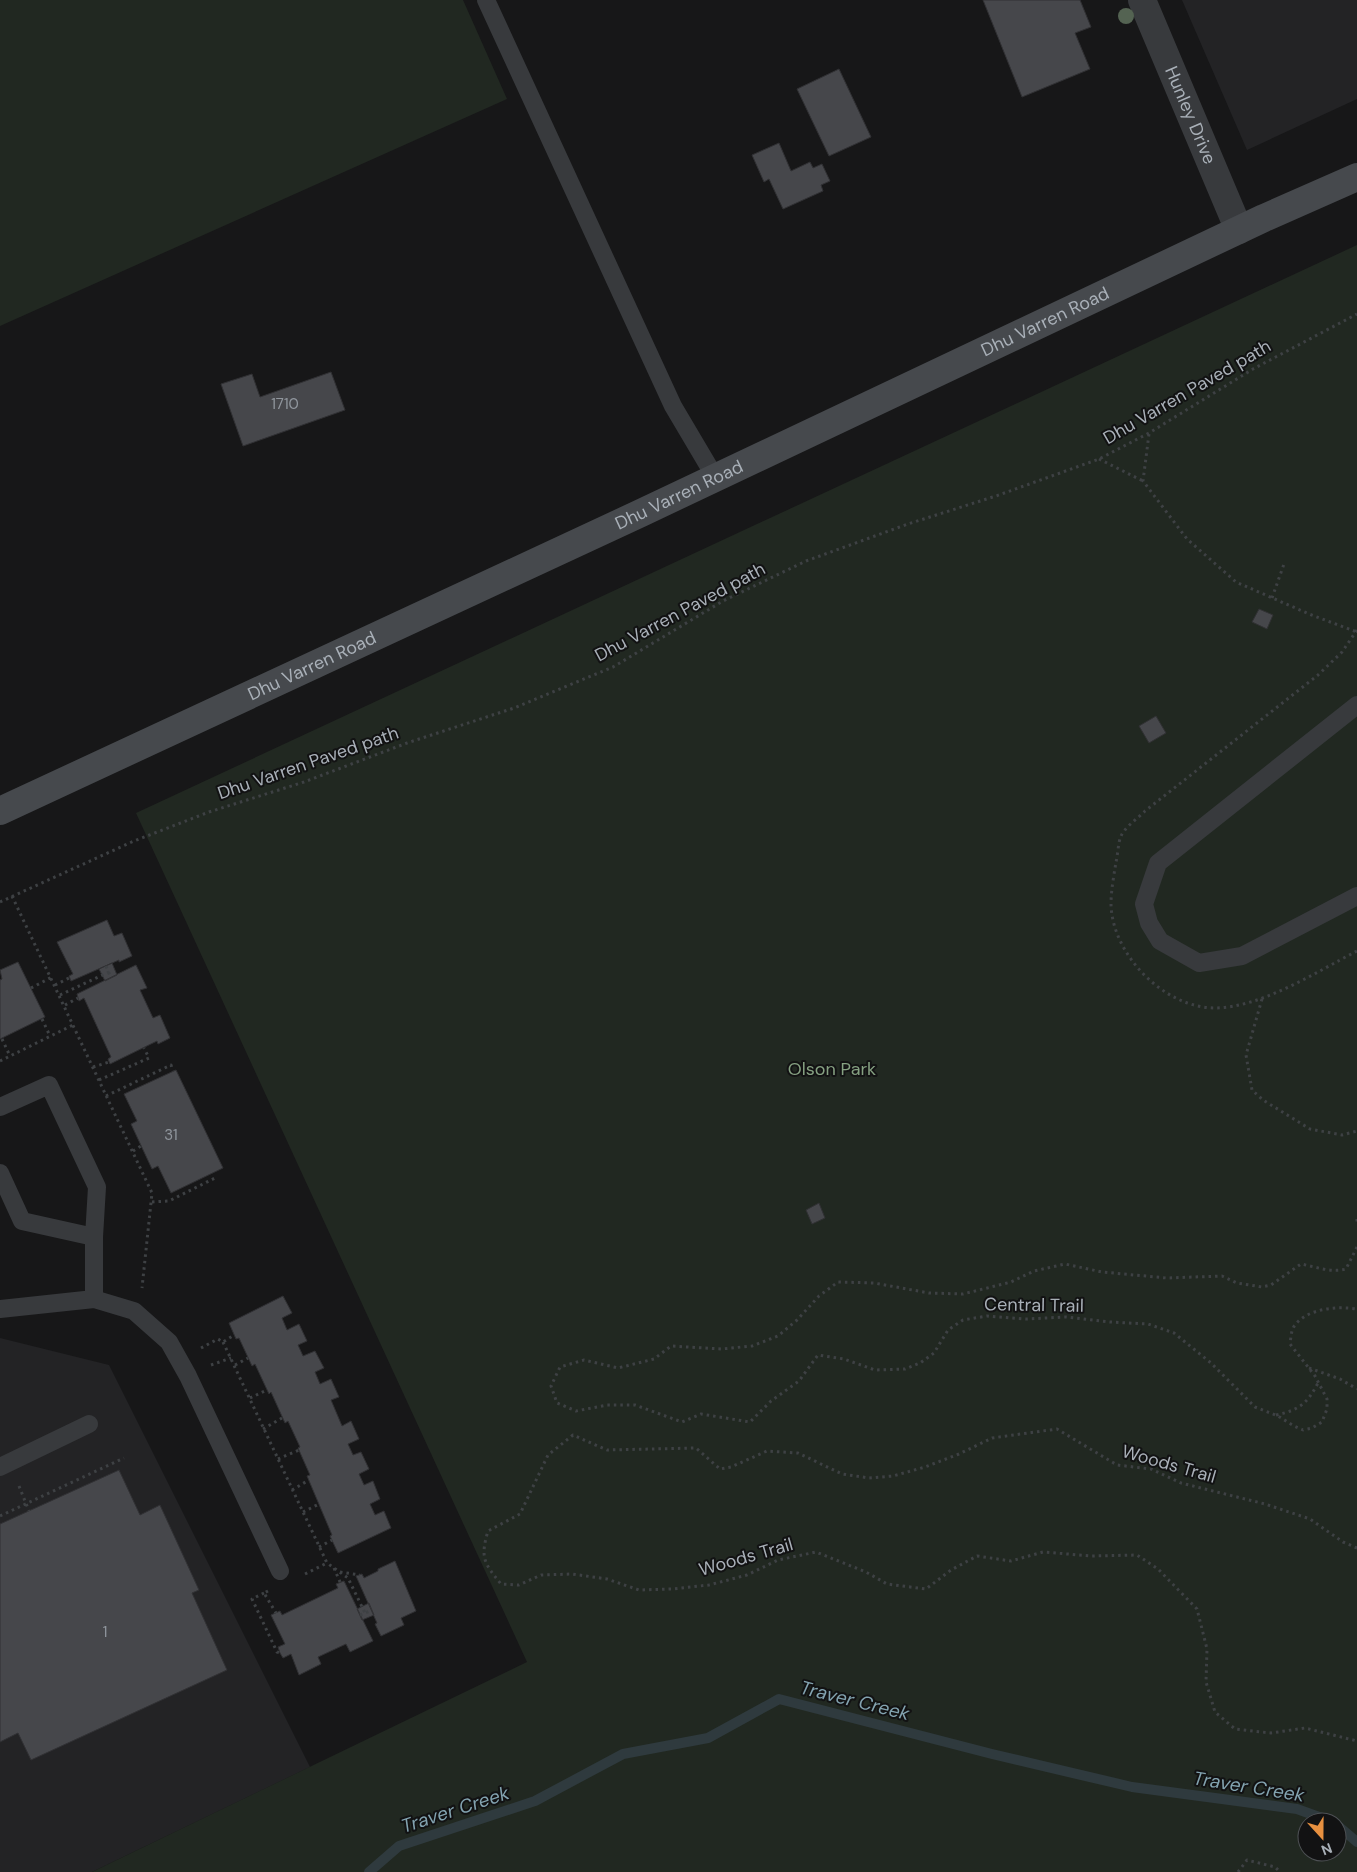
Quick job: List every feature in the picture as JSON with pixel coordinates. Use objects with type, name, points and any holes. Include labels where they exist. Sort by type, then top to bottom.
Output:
[{"type":"main road","name":"Dhu Varren Road","points":[[0,811],[1239,230],[1357,177]]},
{"type":"street","name":"Hunley Drive","points":[[1142,0],[1239,230]]},
{"type":"lane","points":[[486,0],[673,406],[715,477]]},
{"type":"lane","points":[[1357,705],[1158,863],[1144,904],[1149,923],[1160,941],[1199,963],[1242,956],[1357,896]]},
{"type":"lane","points":[[0,1107],[49,1085],[97,1187],[94,1237],[94,1299]]},
{"type":"lane","points":[[0,1173],[22,1221],[94,1237]]},
{"type":"lane","points":[[0,1308],[94,1299],[134,1311],[169,1342],[188,1376],[280,1572]]},
{"type":"lane","points":[[0,1467],[89,1424]]},
{"type":"path","name":"Dhu Varren Paved path","points":[[0,902],[134,841],[209,812],[304,782],[408,743],[514,708],[612,667],[723,601],[806,562],[908,524],[996,496],[1098,459],[1149,433],[1253,369],[1357,314]]},
{"type":"path","points":[[1143,481],[1149,433]]},
{"type":"path","points":[[1098,459],[1143,481],[1187,539],[1236,582],[1357,631],[1342,652],[1318,675],[1145,811],[1121,835],[1111,904],[1118,936],[1134,965],[1157,988],[1188,1004],[1213,1008],[1236,1006],[1262,998],[1357,950]]},
{"type":"path","points":[[1272,598],[1284,564]]},
{"type":"path","points":[[12,896],[152,1193],[141,1294]]},
{"type":"path","points":[[106,966],[111,978]]},
{"type":"path","points":[[60,995],[109,972]]},
{"type":"path","points":[[31,988],[52,978]]},
{"type":"path","points":[[55,984],[70,978]]},
{"type":"path","points":[[65,1005],[78,998]]},
{"type":"path","points":[[1262,998],[1246,1055],[1252,1090],[1263,1100],[1310,1129],[1342,1135],[1357,1131]]},
{"type":"path","points":[[42,1019],[50,1036]]},
{"type":"path","points":[[0,1061],[74,1025]]},
{"type":"path","points":[[2,1039],[10,1056]]},
{"type":"path","points":[[0,1048],[5,1045]]},
{"type":"path","points":[[99,1080],[149,1058],[144,1048]]},
{"type":"path","points":[[93,1067],[109,1062]]},
{"type":"path","points":[[106,1096],[171,1065],[173,1071]]},
{"type":"path","points":[[133,1151],[141,1146]]},
{"type":"path","points":[[152,1202],[169,1201],[217,1177]]},
{"type":"path","name":"Central Trail","points":[[1357,1247],[1346,1270],[1335,1272],[1325,1268],[1301,1264],[1271,1285],[1262,1288],[1237,1283],[1222,1276],[1167,1278],[1102,1272],[1065,1264],[1034,1271],[1011,1282],[963,1294],[929,1293],[874,1283],[838,1282],[819,1296],[797,1320],[778,1336],[752,1346],[721,1349],[671,1346],[654,1359],[618,1368],[584,1360],[560,1367],[551,1386],[557,1404],[576,1411],[608,1405],[635,1405],[682,1422],[701,1414],[750,1422],[771,1401],[798,1381],[818,1355],[844,1359],[875,1370],[905,1369],[920,1363],[934,1353],[948,1330],[963,1320],[987,1316],[1026,1320],[1066,1317],[1148,1324],[1174,1333],[1211,1364],[1255,1407],[1304,1430],[1322,1422],[1327,1409],[1327,1399],[1309,1368],[1290,1344],[1294,1325],[1306,1315],[1324,1310],[1345,1307],[1357,1309]]},
{"type":"path","points":[[223,1342],[234,1335]]},
{"type":"path","points":[[198,1349],[218,1339],[223,1342],[327,1563],[348,1578],[366,1613]]},
{"type":"path","points":[[208,1366],[231,1358]]},
{"type":"path","points":[[235,1365],[248,1358]]},
{"type":"path","points":[[1309,1368],[1340,1379],[1357,1389]]},
{"type":"path","points":[[1275,1415],[1293,1411],[1307,1401],[1318,1382]]},
{"type":"path","points":[[250,1398],[267,1390]]},
{"type":"path","points":[[263,1429],[282,1418]]},
{"type":"path","name":"Woods Trail","points":[[1357,1548],[1343,1542],[1310,1519],[1265,1504],[1181,1483],[1151,1470],[1117,1464],[1057,1429],[992,1438],[959,1454],[925,1467],[893,1476],[868,1478],[842,1474],[798,1454],[767,1451],[731,1468],[720,1469],[696,1448],[608,1450],[573,1435],[548,1455],[520,1514],[488,1531],[483,1547],[486,1565],[501,1584],[519,1584],[541,1575],[572,1574],[607,1578],[639,1590],[709,1585],[746,1575],[778,1560],[816,1552],[866,1572],[887,1584],[926,1589],[950,1570],[977,1556],[1011,1561],[1043,1552],[1092,1556],[1137,1555],[1158,1570],[1198,1609],[1207,1650],[1206,1682],[1215,1712],[1235,1729],[1270,1733],[1305,1728],[1357,1741]]},
{"type":"path","points":[[278,1459],[299,1450]]},
{"type":"path","points":[[0,1516],[124,1458]]},
{"type":"path","points":[[292,1490],[309,1480]]},
{"type":"path","points":[[19,1485],[29,1511]]},
{"type":"path","points":[[302,1512],[319,1504]]},
{"type":"path","points":[[319,1547],[332,1540]]},
{"type":"path","points":[[333,1568],[340,1582]]},
{"type":"path","points":[[340,1572],[360,1575]]},
{"type":"path","points":[[264,1593],[252,1599],[277,1652],[280,1653]]},
{"type":"path","points":[[360,1615],[372,1610]]},
{"type":"path","points":[[1238,1872],[1247,1860],[1275,1867],[1280,1872]]},
{"type":"shaded area","points":[[1182,0],[1357,0],[1357,99],[1247,150]]},
{"type":"shaded area","points":[[0,1338],[109,1365],[310,1767],[92,1872],[0,1872]]},
{"type":"green space","points":[[0,0],[463,0],[507,99],[0,326]]},
{"type":"green space","name":"Olson Park","points":[[1357,245],[1357,1872],[92,1872],[527,1662],[136,813]]},
{"type":"building","points":[[983,0],[1080,0],[1091,27],[1075,33],[1090,69],[1022,97]]},
{"type":"building","points":[[839,69],[871,137],[829,156],[797,89]]},
{"type":"building","points":[[779,143],[791,171],[810,162],[813,168],[822,164],[830,181],[821,185],[823,191],[783,209],[769,179],[764,182],[752,155]]},
{"type":"building","points":[[331,372],[345,410],[243,446],[221,384],[252,374],[260,397]]},
{"type":"building","points":[[1259,609],[1273,615],[1267,629],[1252,622]]},
{"type":"building","points":[[1156,716],[1166,733],[1149,743],[1139,726]]},
{"type":"building","points":[[107,920],[114,936],[122,933],[132,956],[71,981],[69,976],[73,974],[57,942]]},
{"type":"building","points":[[18,962],[45,1017],[0,1039],[0,980],[2,979],[0,970]]},
{"type":"building","points":[[112,963],[117,975],[105,981],[99,969]]},
{"type":"building","points":[[136,965],[147,988],[140,990],[153,1018],[160,1015],[170,1038],[158,1044],[157,1041],[110,1064],[108,1059],[111,1057],[84,998],[79,1001],[77,994]]},
{"type":"building","points":[[176,1070],[223,1168],[171,1193],[158,1166],[152,1169],[131,1124],[137,1121],[124,1094]]},
{"type":"building","points":[[819,1203],[825,1218],[812,1224],[806,1210]]},
{"type":"building","points":[[283,1296],[292,1313],[282,1318],[287,1330],[299,1324],[307,1341],[298,1345],[303,1356],[315,1351],[324,1368],[315,1372],[320,1384],[331,1379],[339,1397],[331,1400],[342,1426],[351,1421],[359,1439],[348,1444],[353,1455],[361,1452],[369,1469],[359,1474],[364,1485],[373,1481],[380,1499],[370,1504],[375,1515],[384,1511],[391,1528],[338,1553],[307,1476],[310,1475],[298,1448],[300,1447],[288,1421],[285,1423],[271,1392],[269,1394],[255,1364],[252,1366],[239,1338],[236,1339],[229,1323]]},
{"type":"building","points":[[119,1470],[140,1515],[160,1505],[199,1590],[192,1593],[227,1670],[31,1760],[18,1733],[0,1742],[0,1524]]},
{"type":"building","points":[[395,1561],[416,1611],[401,1618],[404,1625],[381,1636],[356,1576],[362,1574],[364,1578]]},
{"type":"building","points":[[344,1581],[373,1641],[350,1652],[346,1644],[318,1657],[321,1664],[299,1675],[291,1654],[283,1658],[280,1653],[278,1647],[285,1644],[271,1615],[280,1611],[282,1615],[338,1588],[336,1584]]},
{"type":"building","points":[[369,1603],[374,1615],[362,1620],[357,1609]]},
{"type":"waterway","name":"Traver Creek","points":[[369,1872],[399,1846],[535,1801],[623,1754],[708,1738],[779,1699],[992,1754],[1132,1787],[1297,1809],[1305,1812]]},
{"type":"waterway","name":"Traver Creek","points":[[1347,1834],[1357,1842]]}]
